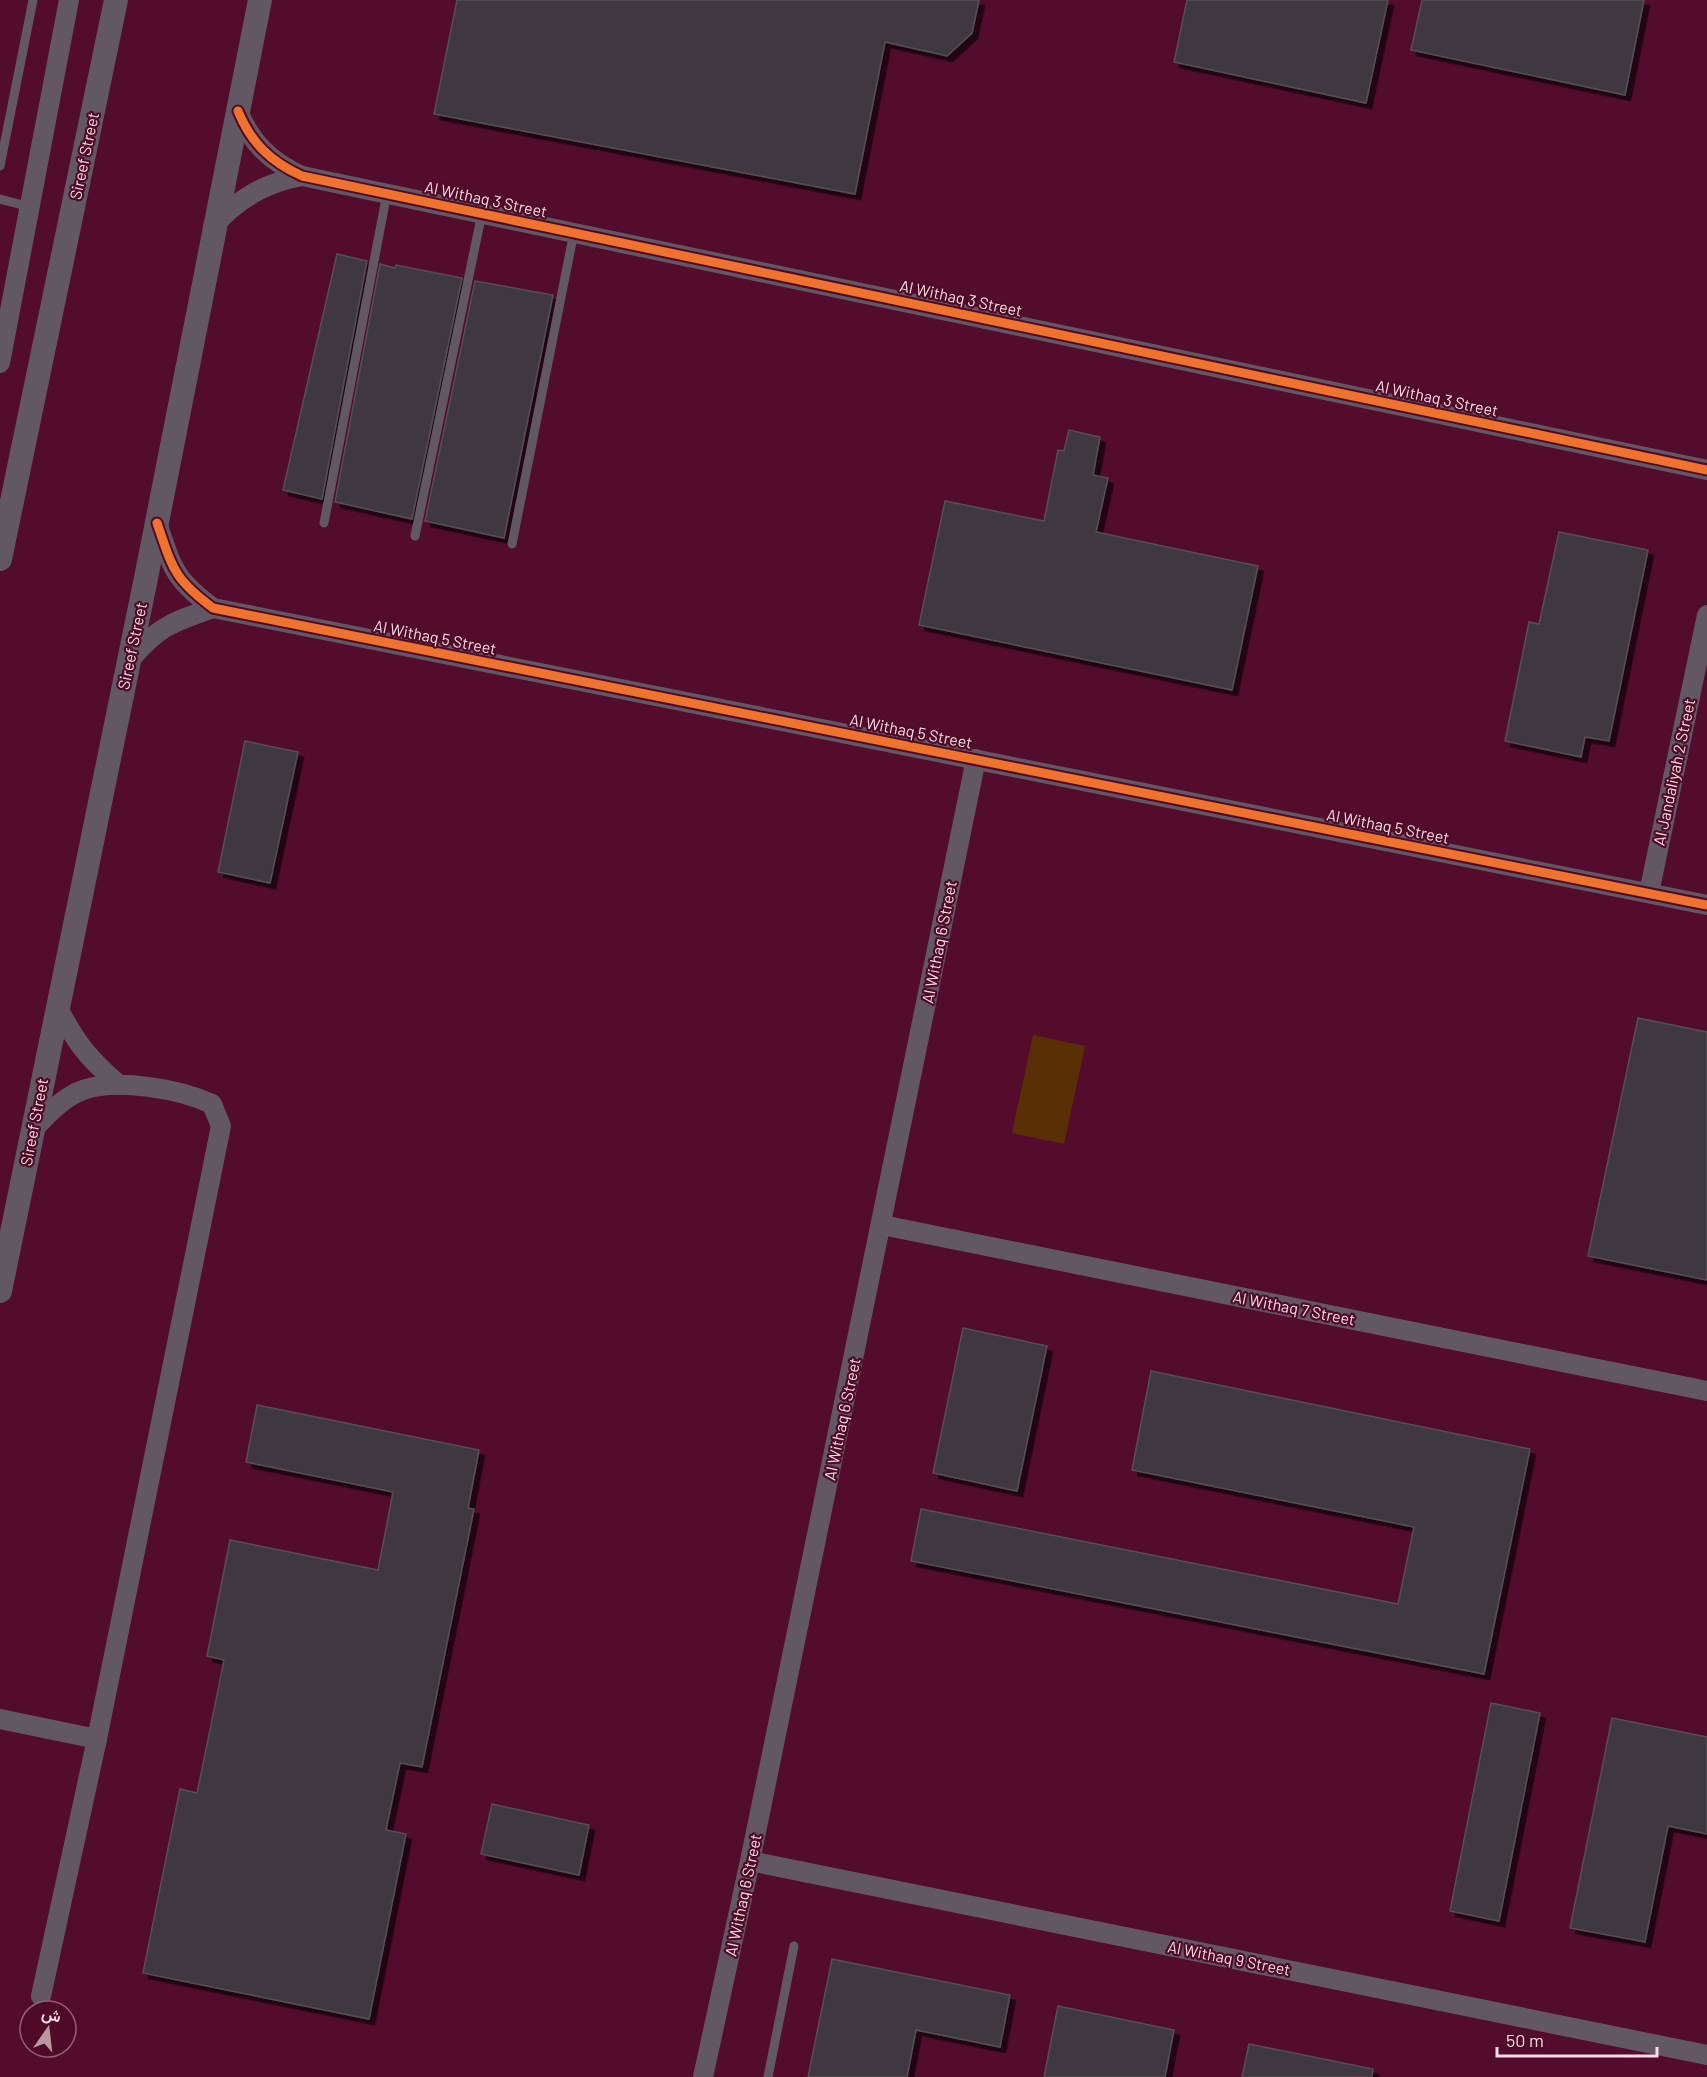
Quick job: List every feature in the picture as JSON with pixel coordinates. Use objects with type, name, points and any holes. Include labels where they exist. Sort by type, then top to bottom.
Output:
[{"type":"street","points":[[0,363],[69,0]]},
{"type":"street","name":"Sireef Street","points":[[0,559],[116,0]]},
{"type":"street","name":"Sireef Street","points":[[0,1291],[157,523],[213,226],[260,0]]},
{"type":"street","name":"Al Withaq 3 Street","points":[[238,111],[256,144],[269,158],[302,176],[1707,470]]},
{"type":"street","name":"Al Withaq 3 Street","points":[[213,226],[235,204],[262,187],[302,176]]},
{"type":"street","name":"Al Withaq 5 Street","points":[[157,523],[175,574],[190,591],[213,608],[1707,905]]},
{"type":"street","points":[[129,661],[147,640],[169,623],[213,608]]},
{"type":"street","name":"Al Jandaliyah 2 Street","points":[[1649,893],[1707,615]]},
{"type":"street","name":"Al Withaq 6 Street","points":[[703,2077],[882,1225],[976,759]]},
{"type":"street","points":[[57,1006],[76,1043],[89,1059],[119,1085]]},
{"type":"street","points":[[32,1131],[55,1108],[83,1090],[119,1085],[189,1094],[212,1104],[221,1126],[97,1738],[41,1996]]},
{"type":"street","name":"Al Withaq 7 Street","points":[[882,1225],[1707,1391]]},
{"type":"street","points":[[0,1719],[97,1738]]},
{"type":"street","name":"Al Withaq 9 Street","points":[[750,1861],[1707,2055]]},
{"type":"lane","points":[[0,166],[33,0]]},
{"type":"lane","points":[[324,523],[387,193]]},
{"type":"lane","points":[[0,199],[31,207]]},
{"type":"lane","points":[[415,536],[482,213]]},
{"type":"lane","points":[[512,544],[574,232]]},
{"type":"lane","points":[[768,2077],[794,1946]]},
{"type":"shaded area","points":[[0,0],[1707,0],[1707,2077],[0,2077]]},
{"type":"shaded area","points":[[1033,1035],[1085,1046],[1064,1144],[1012,1133]]},
{"type":"building","points":[[457,0],[979,0],[972,33],[947,56],[885,42],[855,194],[434,114]]},
{"type":"building","points":[[1187,0],[1388,0],[1366,103],[1174,62]]},
{"type":"building","points":[[1422,0],[1644,0],[1625,95],[1411,50]]},
{"type":"building","points":[[337,254],[367,261],[322,499],[283,490]]},
{"type":"building","points":[[380,264],[462,278],[412,519],[335,502]]},
{"type":"building","points":[[475,281],[553,295],[504,538],[425,521]]},
{"type":"building","points":[[1069,430],[1100,437],[1093,475],[1108,478],[1096,532],[1258,566],[1232,690],[919,625],[945,501],[1044,521],[1058,450],[1064,451]]},
{"type":"building","points":[[1559,532],[1648,550],[1609,741],[1585,737],[1581,757],[1505,741],[1529,622],[1539,624]]},
{"type":"building","points":[[245,741],[298,752],[270,883],[218,872]]},
{"type":"building","points":[[1638,1018],[1707,1032],[1707,1280],[1588,1256]]},
{"type":"building","points":[[963,1328],[1047,1346],[1017,1491],[933,1473]]},
{"type":"building","points":[[1151,1371],[1530,1449],[1484,1674],[911,1561],[921,1509],[1398,1604],[1414,1527],[1132,1470]]},
{"type":"building","points":[[257,1405],[479,1450],[468,1508],[474,1509],[422,1767],[400,1763],[386,1830],[406,1834],[369,2019],[143,1973],[180,1789],[197,1793],[211,1725],[224,1660],[207,1656],[230,1540],[378,1570],[393,1492],[246,1462]]},
{"type":"building","points":[[1491,1703],[1540,1713],[1499,1921],[1450,1911]]},
{"type":"building","points":[[1612,1718],[1707,1737],[1707,1834],[1668,1826],[1645,1942],[1570,1928]]},
{"type":"building","points":[[492,1804],[589,1825],[579,1875],[481,1854]]},
{"type":"building","points":[[832,1959],[1010,1995],[1000,2047],[916,2030],[907,2077],[808,2077]]},
{"type":"building","points":[[1058,2006],[1174,2030],[1165,2077],[1044,2077]]},
{"type":"building","points":[[1249,2044],[1373,2069],[1372,2077],[1242,2077]]},
{"type":"cycle path","points":[[238,111],[249,133],[263,150],[302,176],[1707,470]]},
{"type":"cycle path","points":[[157,523],[176,572],[190,589],[213,608],[1707,905]]}]
